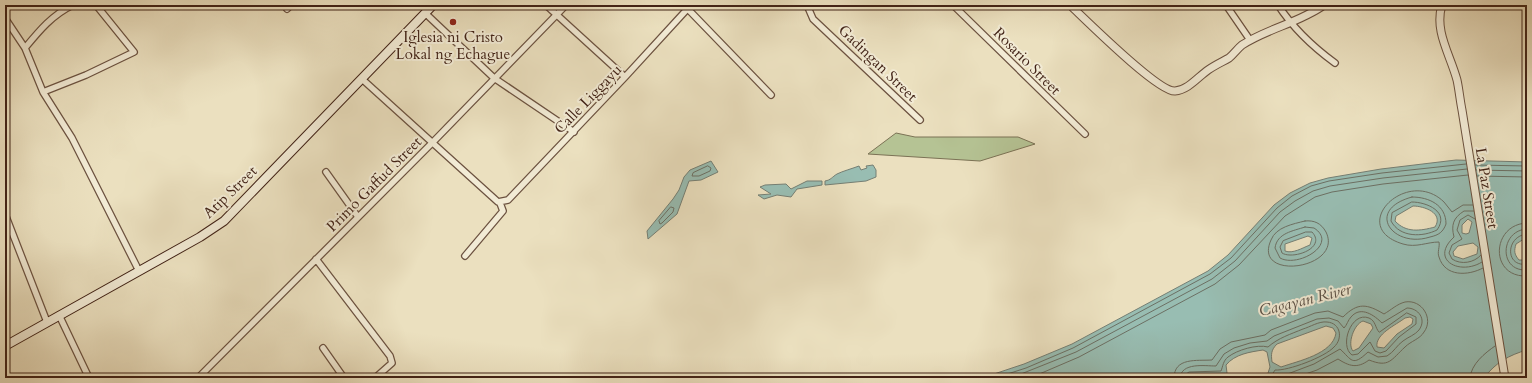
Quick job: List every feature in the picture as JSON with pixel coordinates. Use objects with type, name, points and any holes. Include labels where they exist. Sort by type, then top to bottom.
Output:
[{"type":"main road","name":"Atip Street","points":[[5,346],[206,233],[224,220],[434,5]]},
{"type":"street","points":[[25,48],[42,27],[64,9],[73,5]]},
{"type":"street","points":[[43,92],[86,75],[134,52],[96,5]]},
{"type":"street","points":[[546,5],[626,77]]},
{"type":"street","name":"Primo Gaffud Street","points":[[198,378],[433,142],[566,5]]},
{"type":"street","name":"Gadingan Street","points":[[807,5],[813,19],[920,120]]},
{"type":"street","name":"Rosario Street","points":[[953,5],[1085,134]]},
{"type":"street","points":[[1070,5],[1144,73],[1168,90],[1176,91],[1184,88],[1208,70],[1230,57],[1241,46],[1250,40],[1291,23],[1324,5]]},
{"type":"street","points":[[1226,5],[1250,40]]},
{"type":"street","points":[[1278,5],[1291,23],[1321,53],[1335,63]]},
{"type":"street","name":"La Paz Street","points":[[1442,5],[1439,16],[1439,28],[1457,80],[1504,378]]},
{"type":"street","points":[[688,6],[771,95]]},
{"type":"street","name":"Calle Liggayu","points":[[499,203],[508,200],[574,132],[626,77],[688,6]]},
{"type":"street","points":[[425,13],[494,78],[574,132]]},
{"type":"street","points":[[5,18],[25,48],[43,92],[72,138],[139,271]]},
{"type":"street","points":[[362,79],[499,203],[502,211],[465,256]]},
{"type":"street","points":[[326,172],[358,217]]},
{"type":"street","points":[[5,214],[47,322]]},
{"type":"street","points":[[316,259],[390,356],[392,363],[390,366],[375,378]]},
{"type":"street","points":[[59,315],[89,378]]},
{"type":"street","points":[[323,348],[344,378]]},
{"type":"green space","points":[[896,133],[915,137],[1018,137],[1035,144],[980,161],[868,154]]},
{"type":"water","name":"Cagayan River","points":[[1456,160],[1527,162],[1527,237],[1516,244],[1515,254],[1519,260],[1527,260],[1527,350],[1514,354],[1503,360],[1484,378],[1258,378],[1267,376],[1270,367],[1267,352],[1263,350],[1243,354],[1230,361],[1226,365],[1227,373],[1230,378],[1214,375],[1190,376],[1182,378],[982,378],[1024,364],[1072,344],[1208,271],[1228,255],[1274,205],[1290,193],[1310,183],[1328,178],[1381,169]],"holes":[[[1413,206],[1417,206],[1432,211],[1437,218],[1437,222],[1435,227],[1414,230],[1404,228],[1399,225],[1395,221],[1396,216]],[[1468,219],[1472,222],[1469,233],[1462,233],[1462,225]],[[1308,236],[1312,238],[1310,245],[1294,251],[1285,251],[1285,244]],[[1473,243],[1478,247],[1477,254],[1463,259],[1454,256],[1453,252],[1458,246]],[[1410,317],[1413,319],[1412,324],[1397,334],[1384,348],[1377,347],[1379,338],[1405,318]],[[1363,321],[1371,324],[1373,328],[1359,348],[1353,351],[1351,348],[1351,339],[1357,326]],[[1326,326],[1333,328],[1336,333],[1329,346],[1314,356],[1281,367],[1272,362],[1272,352],[1277,344]]]},
{"type":"water","points":[[711,161],[718,172],[701,180],[689,181],[677,214],[648,239],[647,231],[673,199],[679,190],[684,177],[690,170]]},
{"type":"water","points":[[873,165],[876,170],[876,177],[866,181],[825,185],[825,181],[839,173],[859,166],[861,170],[867,168],[866,166]]},
{"type":"water","points":[[807,181],[822,181],[822,185],[797,189],[791,197],[777,195],[764,199],[758,195],[771,194],[760,187],[765,185],[786,184],[791,189]]},
{"type":"place","name":"Iglesia ni Cristo Lokal ng Echague","points":[[453,22]]}]
